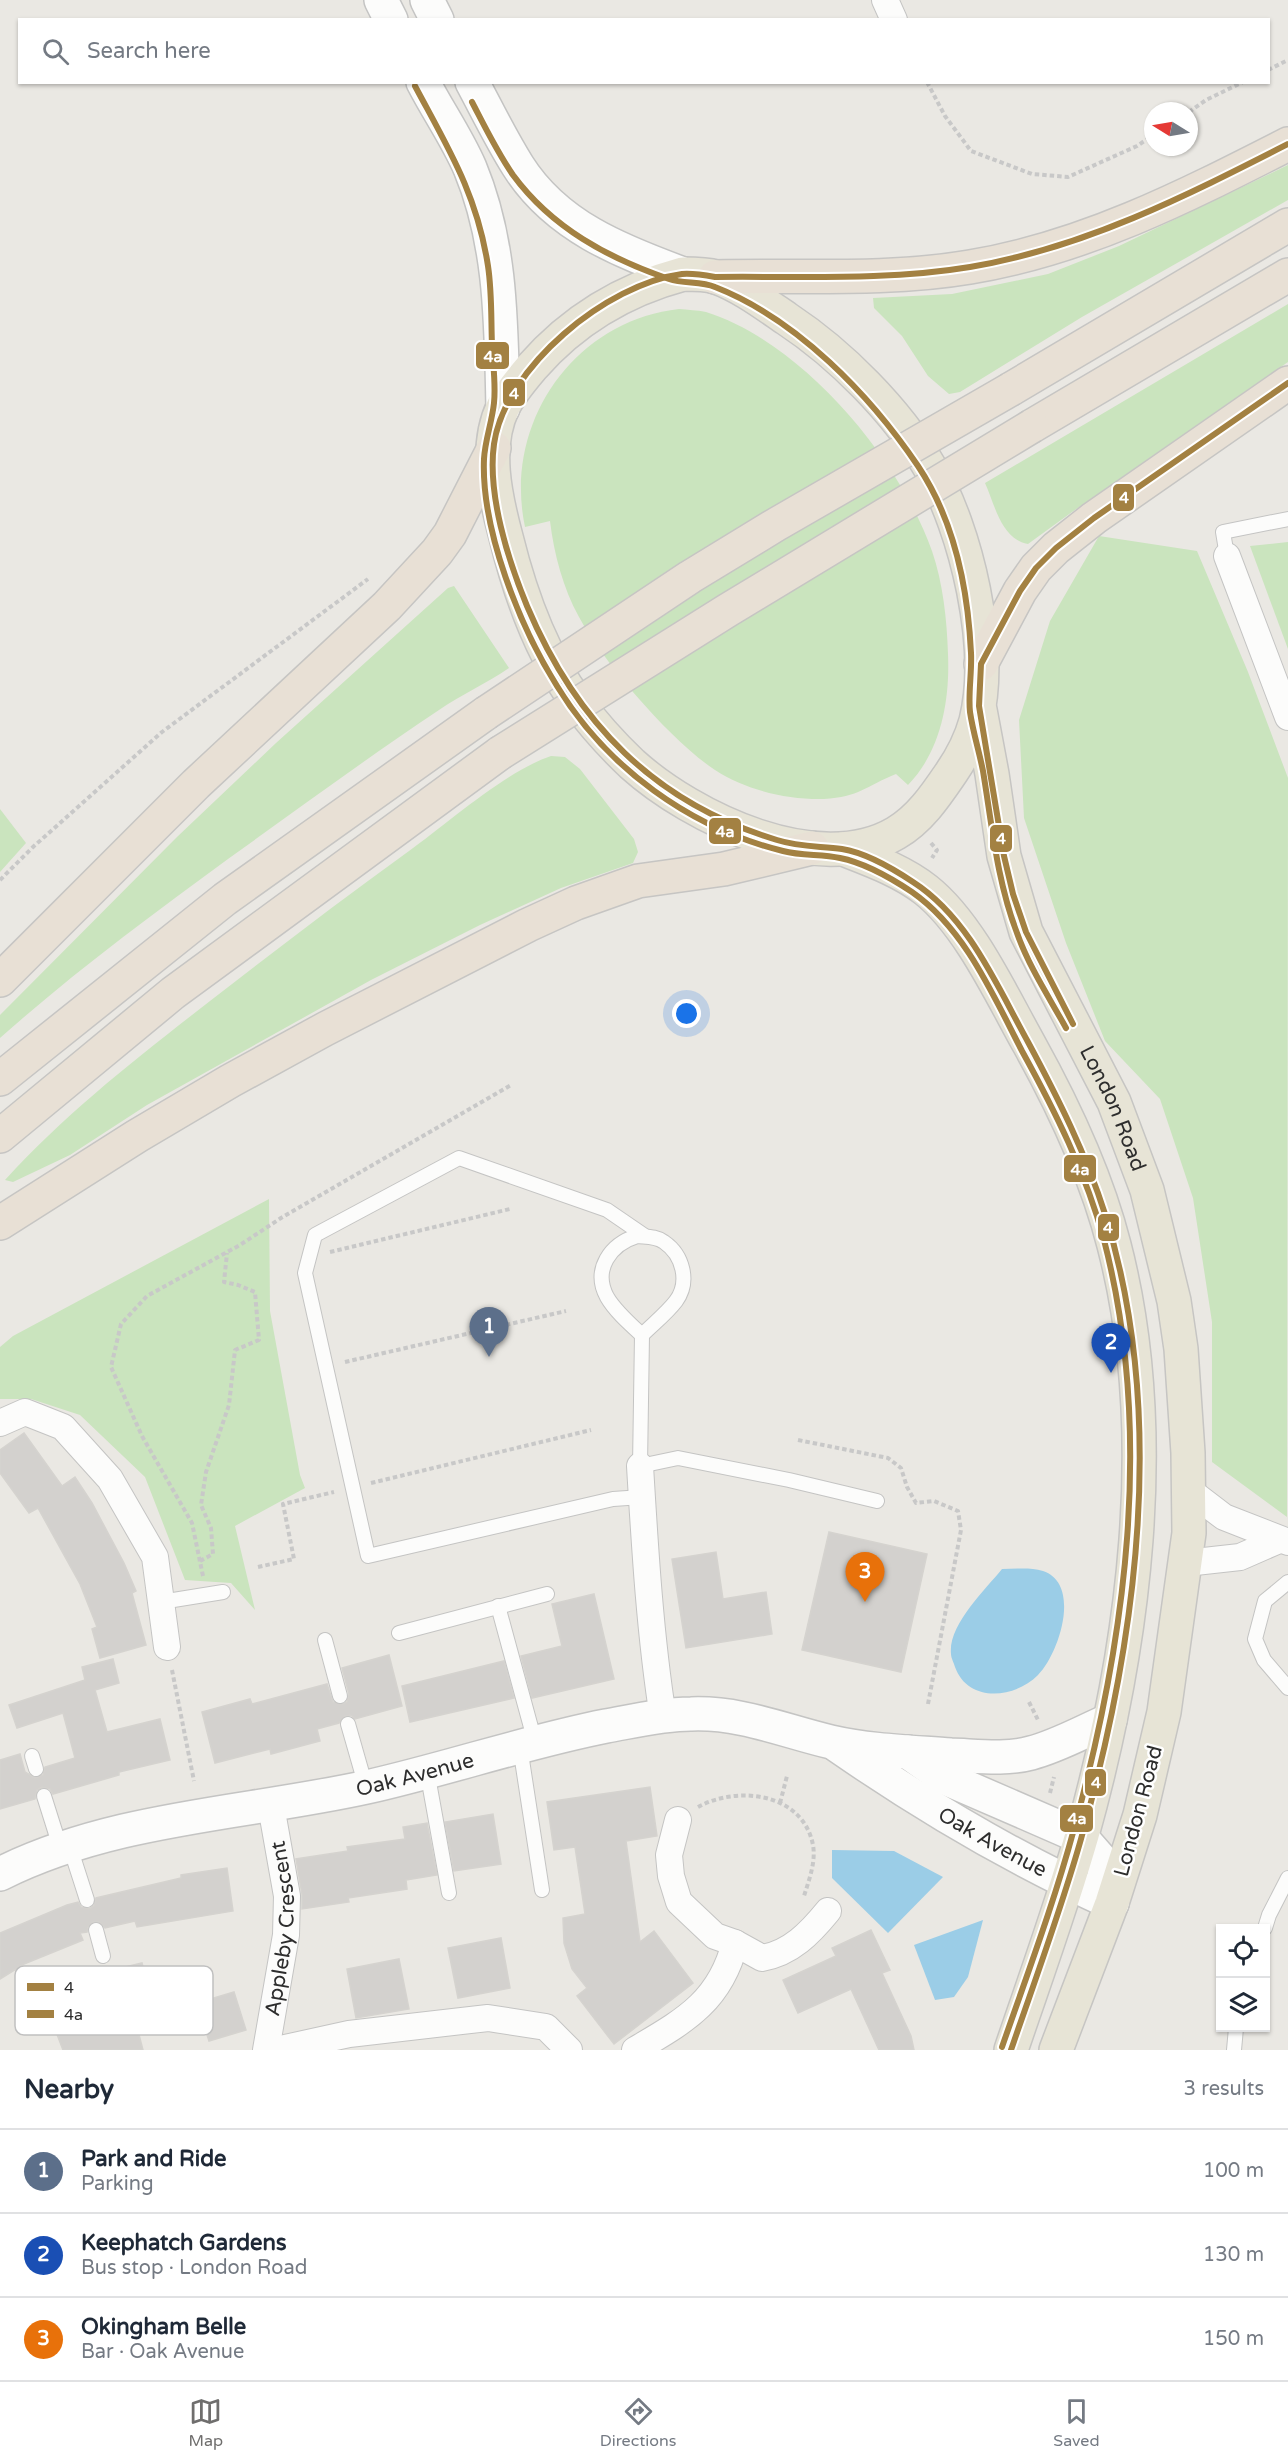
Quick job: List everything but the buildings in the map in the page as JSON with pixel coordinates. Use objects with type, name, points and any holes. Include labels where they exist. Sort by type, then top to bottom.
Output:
[{"type":"highway","points":[[715,277],[917,273],[970,267],[1017,258],[1075,242],[1126,223],[1288,144]]},
{"type":"highway","points":[[0,1079],[225,899],[327,824],[486,713],[690,577],[1288,225]]},
{"type":"highway","points":[[0,1136],[173,993],[500,753],[728,610],[1032,426],[1288,275]]},
{"type":"highway","points":[[981,664],[1020,591],[1036,568],[1056,548],[1094,518],[1288,383]]},
{"type":"highway","points":[[0,980],[179,800],[387,606],[415,577],[450,534],[494,448]]},
{"type":"highway","points":[[0,1223],[128,1142],[231,1081],[325,1029],[537,920],[587,898],[638,881],[724,870],[827,848]]},
{"type":"main road","points":[[683,274],[715,277],[780,314],[809,333],[860,378],[928,465],[940,488],[968,564],[979,626],[981,664],[979,706],[971,736],[955,767],[919,815],[906,827],[879,842],[827,848],[791,844],[745,831],[704,813],[633,765],[577,702],[552,660],[517,580],[498,507],[493,469],[494,448],[503,408],[528,371],[574,326],[590,314],[648,284],[683,274]]},
{"type":"main road","name":"London Road","points":[[979,706],[1004,855],[1026,932],[1114,1102],[1147,1190],[1161,1242],[1181,1349],[1190,1491],[1186,1563],[1164,1712],[1140,1815],[1112,1903],[1056,2050]]},
{"type":"main road","points":[[827,848],[916,884],[932,896],[960,927],[1043,1070],[1083,1156],[1114,1243],[1123,1281],[1133,1351],[1139,1446],[1133,1560],[1122,1652],[1110,1720],[1081,1837],[1011,2050]]},
{"type":"main road","points":[[1133,1560],[1186,1563]]},
{"type":"street","points":[[381,0],[390,18]]},
{"type":"street","points":[[427,0],[436,18]]},
{"type":"street","points":[[885,0],[893,18]]},
{"type":"street","points":[[424,84],[469,165],[489,223],[499,285],[503,408]]},
{"type":"street","points":[[472,84],[519,167],[533,187],[567,219],[630,255],[683,274]]},
{"type":"street","points":[[1227,556],[1288,717]]},
{"type":"street","points":[[0,1423],[25,1412],[63,1427],[110,1479],[155,1557],[167,1647]]},
{"type":"street","points":[[640,1466],[657,1679],[663,1717]]},
{"type":"street","points":[[1190,1491],[1224,1517],[1284,1541]]},
{"type":"street","points":[[1186,1563],[1240,1557],[1284,1541]]},
{"type":"street","name":"Oak Avenue","points":[[0,1874],[27,1861],[66,1848],[164,1822],[271,1806],[366,1787],[579,1731],[663,1717],[692,1714],[752,1719],[832,1742],[908,1752],[1007,1758],[1052,1746],[1110,1720]]},
{"type":"street","name":"Oak Avenue","points":[[832,1742],[892,1783],[1001,1848],[1112,1903]]},
{"type":"street","name":"Oak Avenue","points":[[908,1752],[944,1777],[1081,1837],[1102,1861],[1112,1903]]},
{"type":"street","name":"Appleby Crescent","points":[[266,2050],[286,1935],[287,1896],[271,1806]]},
{"type":"street","points":[[678,1820],[669,1855],[671,1876],[679,1902],[715,1936],[735,1942],[762,1958],[779,1955],[808,1936],[828,1911]]},
{"type":"street","points":[[634,2050],[677,2025],[708,1999],[729,1967],[735,1942]]},
{"type":"street","name":"Appleby Crescent","points":[[276,2050],[349,2034],[488,2018],[546,2027],[569,2050]]},
{"type":"lane","points":[[1227,556],[1223,532],[1288,519]]},
{"type":"lane","points":[[642,1497],[613,1498],[368,1556],[305,1273],[315,1235],[459,1158],[607,1210],[645,1236]]},
{"type":"lane","points":[[642,1335],[608,1298],[603,1286],[602,1272],[613,1248],[624,1240],[637,1236],[663,1241],[674,1250],[681,1261],[684,1275],[682,1288],[676,1300],[642,1335],[640,1466],[678,1458],[789,1480],[877,1501]]},
{"type":"lane","points":[[1288,1582],[1265,1601],[1255,1639],[1264,1660],[1288,1688]]},
{"type":"lane","points":[[161,1602],[223,1592]]},
{"type":"lane","points":[[399,1633],[547,1594]]},
{"type":"lane","points":[[498,1606],[528,1744],[542,1890]]},
{"type":"lane","points":[[325,1640],[340,1696]]},
{"type":"lane","points":[[348,1724],[366,1787]]},
{"type":"lane","points":[[427,1771],[449,1893]]},
{"type":"lane","points":[[44,1796],[87,1900]]},
{"type":"lane","points":[[1266,1924],[1288,1878]]},
{"type":"lane","points":[[96,1930],[103,1956]]},
{"type":"lane","points":[[1234,2050],[1236,2032]]},
{"type":"path","points":[[1270,69],[1288,60]]},
{"type":"path","points":[[928,84],[945,116],[971,151],[1032,174],[1068,177],[1144,141]]},
{"type":"path","points":[[1198,106],[1239,84]]},
{"type":"path","points":[[0,880],[33,847],[162,732],[373,576]]},
{"type":"path","points":[[932,859],[937,850]]},
{"type":"path","points":[[206,1594],[192,1523],[142,1436],[111,1367],[121,1324],[147,1296],[227,1252],[281,1218],[511,1085]]},
{"type":"path","points":[[330,1252],[510,1209]]},
{"type":"path","points":[[200,1561],[213,1554],[211,1528],[201,1505],[206,1472],[228,1406],[235,1350],[259,1340],[255,1292],[224,1282],[227,1252]]},
{"type":"path","points":[[326,1366],[566,1311]]},
{"type":"path","points":[[258,1567],[294,1559],[283,1504],[591,1430]]},
{"type":"path","points":[[798,1440],[888,1458],[901,1468],[907,1487],[916,1503],[934,1502],[958,1511],[961,1530],[928,1704]]},
{"type":"path","points":[[167,1647],[194,1781]]},
{"type":"path","points":[[780,1803],[787,1776]]},
{"type":"path","points":[[1048,1803],[1054,1776]]},
{"type":"path","points":[[678,1820],[707,1802],[730,1795],[749,1796],[788,1805],[801,1817],[813,1846],[814,1862],[803,1901]]},
{"type":"green space","points":[[1288,165],[1288,200],[1082,317],[960,392],[949,394],[928,376],[902,336],[874,308],[873,298],[952,294],[1048,274],[1119,246]]},
{"type":"green space","points":[[1288,304],[1288,362],[1028,544],[1019,541],[1005,528],[985,483]]},
{"type":"green space","points":[[679,309],[706,312],[742,327],[777,349],[811,376],[843,408],[871,442],[917,515],[932,551],[942,589],[947,628],[948,672],[945,707],[936,741],[919,772],[908,785],[896,774],[846,796],[824,799],[796,798],[753,788],[715,770],[659,721],[621,678],[590,636],[573,606],[564,583],[550,521],[525,527],[521,489],[525,451],[536,416],[554,384],[578,356],[607,334],[641,318]]},
{"type":"green space","points":[[1099,536],[1197,551],[1248,672],[1288,778],[1287,1517],[1212,1462],[1212,1322],[1193,1198],[1160,1099],[1105,1041],[1066,943],[1024,818],[1019,720],[1050,621]]},
{"type":"green space","points":[[1288,542],[1288,649],[1250,546]]},
{"type":"green space","points":[[454,586],[509,668],[412,728],[228,859],[83,968],[0,1038],[0,1015],[177,837],[276,743],[448,588]]},
{"type":"green space","points":[[551,756],[565,757],[580,769],[634,839],[638,852],[633,863],[561,888],[480,925],[371,980],[147,1105],[70,1155],[13,1182],[5,1180],[78,1108],[210,1001],[478,798],[515,773]]},
{"type":"green space","points":[[0,809],[26,843],[0,872]]},
{"type":"green space","points":[[269,1199],[270,1311],[300,1475],[305,1488],[235,1526],[255,1610],[231,1583],[185,1580],[145,1477],[80,1415],[31,1399],[0,1399],[0,1347],[13,1336]]},
{"type":"water","points":[[1002,1569],[1038,1570],[1055,1578],[1062,1590],[1063,1620],[1053,1652],[1038,1675],[1017,1689],[992,1694],[970,1687],[961,1679],[951,1654],[955,1631],[961,1620]]},
{"type":"water","points":[[832,1850],[894,1851],[943,1877],[888,1933],[832,1878]]},
{"type":"water","points":[[983,1920],[968,1977],[954,1997],[935,2000],[914,1945]]},
{"type":"transit line","name":"4a","points":[[415,86],[460,172],[477,216],[483,240],[490,286],[495,389],[484,459],[489,516],[496,546],[517,607],[557,686],[577,716],[600,743],[654,791],[684,810],[715,827],[749,841],[790,853],[833,857],[859,863],[895,881],[931,907],[962,944],[988,986],[1058,1120],[1097,1215],[1119,1313],[1128,1387],[1130,1461],[1127,1536],[1120,1610],[1108,1684],[1074,1829],[1049,1912],[1002,2047]]},
{"type":"transit line","name":"4a","points":[[472,102],[513,175],[528,194],[563,226],[603,251],[646,271],[681,282],[715,287],[775,318],[803,339],[854,387],[878,413],[918,466],[941,509],[950,532],[967,604],[971,653],[970,712],[983,771],[996,853],[1010,913],[1027,958],[1066,1028]]},
{"type":"transit line","name":"4","points":[[1011,2050],[1081,1839],[1101,1763],[1130,1607],[1138,1528],[1140,1448],[1136,1369],[1124,1291],[1105,1214],[1071,1127],[1005,998],[966,934],[933,897],[897,872],[861,854],[842,849],[777,840],[733,824],[693,804],[657,780],[624,753],[595,721],[569,686],[547,648],[520,588],[506,548],[496,505],[494,444],[502,415],[517,386],[539,359],[564,334],[592,312],[623,294],[653,281],[682,274],[715,277],[843,277],[907,274],[970,267],[1012,258],[1053,247],[1134,218],[1288,144]]},
{"type":"transit line","name":"4","points":[[1073,1024],[1026,932],[1013,894],[1004,856],[979,706],[981,664],[1020,591],[1036,568],[1056,548],[1094,518],[1288,383]]},
{"type":"place","name":"Park and Ride","points":[[489,1357]]},
{"type":"place","name":"Keephatch Gardens","points":[[1111,1373]]},
{"type":"place","name":"Okingham Belle","points":[[865,1602]]}]
